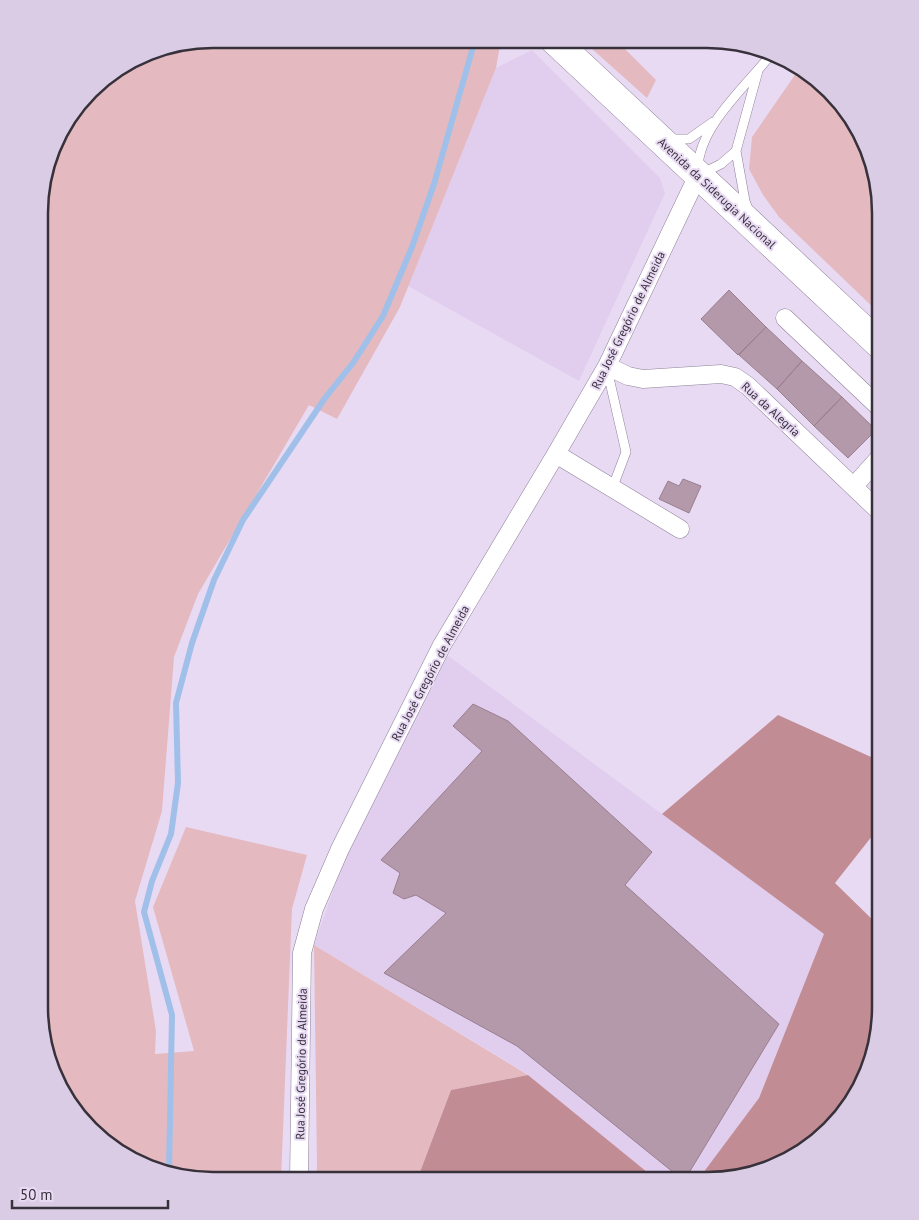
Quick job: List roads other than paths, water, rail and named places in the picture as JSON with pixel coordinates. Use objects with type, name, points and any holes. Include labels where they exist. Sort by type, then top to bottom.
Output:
[{"type":"main road","name":"Avenida da Siderugia Nacional","points":[[563,48],[872,337]]},
{"type":"street","name":"Rua José Gregório de Almeida","points":[[299,1172],[302,953],[314,909],[340,849],[442,645],[607,366],[698,175]]},
{"type":"street","points":[[785,318],[872,400]]},
{"type":"street","name":"Rua da Alegria","points":[[607,366],[628,376],[643,379],[721,374],[735,377],[748,386],[872,504]]},
{"type":"street","points":[[556,454],[680,529]]},
{"type":"street","points":[[854,486],[872,466]]},
{"type":"lane","points":[[736,151],[721,164],[698,175],[698,159],[716,121],[738,91],[767,59]]},
{"type":"lane","points":[[756,230],[745,201],[736,151],[758,71]]},
{"type":"lane","points":[[652,132],[673,140],[689,139],[716,121]]},
{"type":"lane","points":[[607,366],[626,452],[612,489]]},
{"type":"waterway","points":[[169,1167],[172,1015],[144,912],[152,881],[171,834],[178,783],[176,703],[192,643],[214,580],[243,520],[325,398],[353,363],[383,316],[412,247],[434,184],[473,48]]}]
